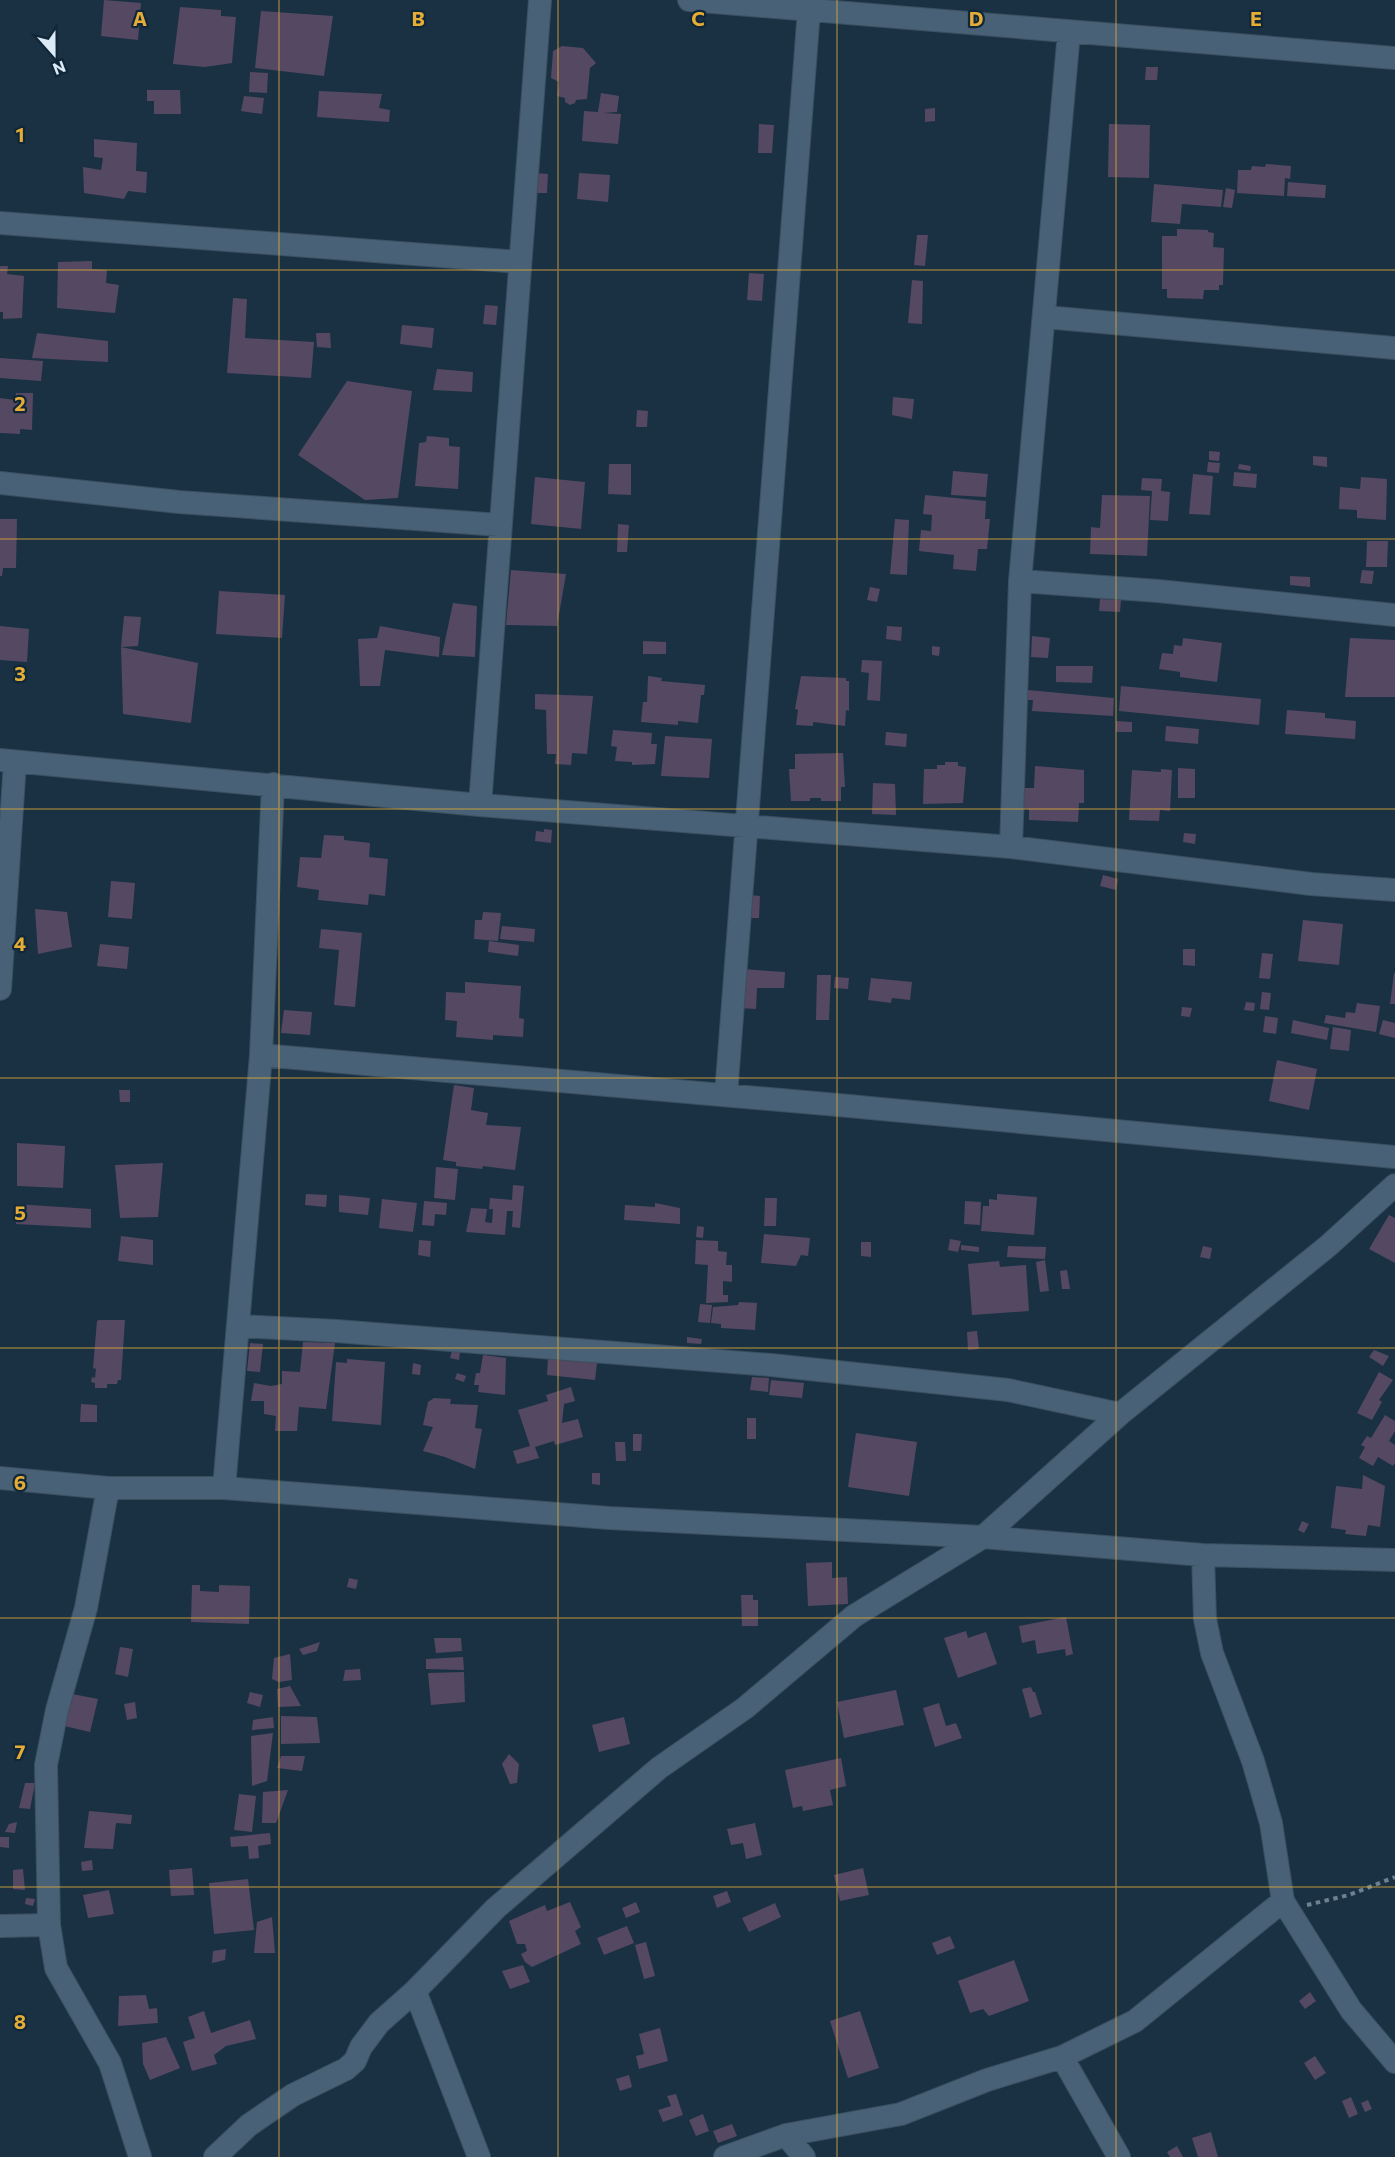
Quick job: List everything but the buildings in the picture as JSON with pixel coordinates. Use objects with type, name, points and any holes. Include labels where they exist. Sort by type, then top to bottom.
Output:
[{"type":"street","points":[[480,805],[540,0]]},
{"type":"street","points":[[689,0],[1395,58]]},
{"type":"street","points":[[726,1095],[809,10]]},
{"type":"street","points":[[1011,847],[1020,581],[1069,32]]},
{"type":"street","points":[[0,223],[520,262]]},
{"type":"street","points":[[1045,317],[1395,348]]},
{"type":"street","points":[[0,483],[212,505],[500,525]]},
{"type":"street","points":[[1020,581],[1158,591],[1395,615]]},
{"type":"street","points":[[0,989],[8,761],[480,805],[1011,847],[1311,884],[1395,890]]},
{"type":"street","points":[[224,1488],[261,1055],[273,784]]},
{"type":"street","points":[[261,1055],[726,1095],[1395,1157]]},
{"type":"street","points":[[215,2157],[249,2124],[293,2095],[346,2069],[355,2061],[361,2047],[379,2023],[415,1991],[496,1908],[658,1768],[745,1708],[854,1616],[984,1537],[1120,1413],[1328,1246],[1395,1185]]},
{"type":"street","points":[[239,1326],[336,1331],[771,1365],[1008,1390],[1120,1413]]},
{"type":"street","points":[[0,1478],[108,1488],[224,1488],[609,1518],[984,1537],[1203,1555],[1395,1560]]},
{"type":"street","points":[[108,1488],[86,1608],[57,1710],[46,1765],[49,1925],[56,1968],[110,2063],[140,2157]]},
{"type":"street","points":[[1203,1555],[1205,1619],[1212,1653],[1253,1761],[1271,1823],[1283,1900],[1351,2010],[1395,2062]]},
{"type":"street","points":[[724,2157],[786,2135],[901,2114],[987,2080],[1062,2056],[1135,2021],[1283,1900]]},
{"type":"street","points":[[0,1926],[49,1925]]},
{"type":"street","points":[[415,1991],[479,2157]]},
{"type":"street","points":[[1062,2056],[1119,2157]]},
{"type":"street","points":[[786,2135],[804,2157]]},
{"type":"path","points":[[1283,1900],[1299,1906],[1322,1903],[1395,1877]]}]
